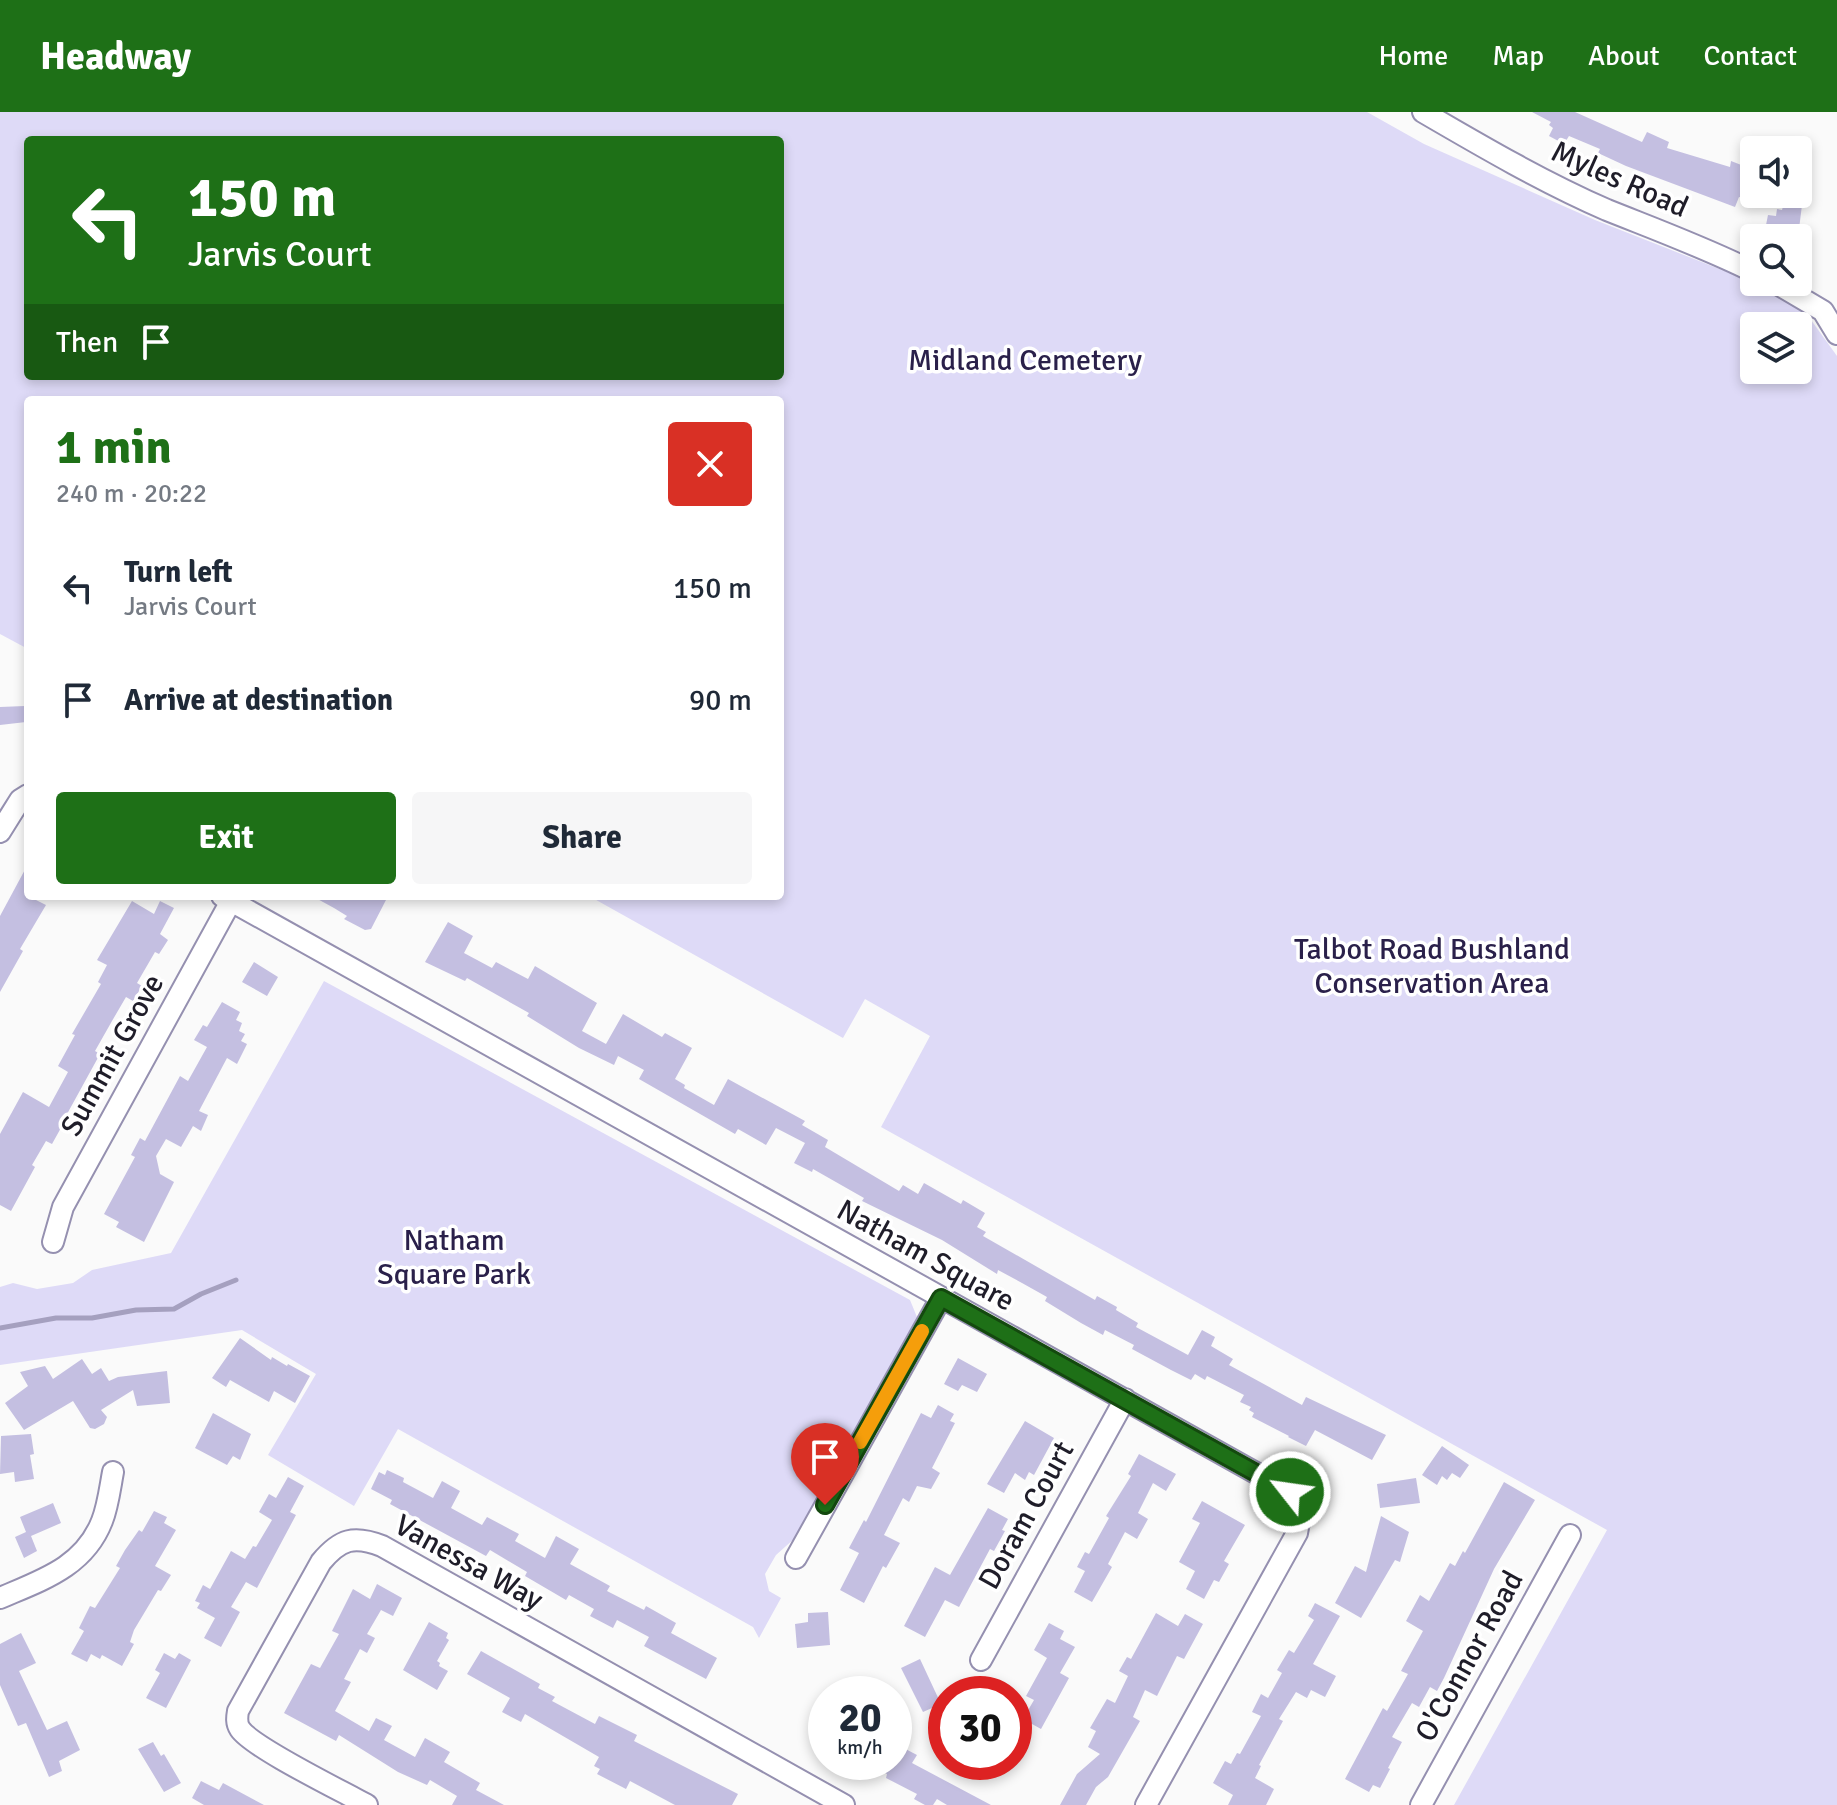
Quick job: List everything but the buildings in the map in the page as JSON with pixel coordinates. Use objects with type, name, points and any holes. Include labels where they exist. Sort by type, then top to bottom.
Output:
[{"type":"street","name":"Myles Road","points":[[1423,112],[1549,182],[1740,265]]},
{"type":"street","points":[[1799,296],[1830,313],[1837,334]]},
{"type":"street","points":[[0,832],[24,798]]},
{"type":"street","name":"Summit Grove","points":[[53,1242],[63,1207],[226,900]]},
{"type":"street","name":"Natham Square","points":[[231,900],[1290,1492],[1301,1511],[1297,1533],[1146,1805]]},
{"type":"street","points":[[796,1558],[941,1298]]},
{"type":"street","name":"Doram Court","points":[[981,1660],[1125,1399]]},
{"type":"street","points":[[0,1598],[70,1566],[87,1549],[103,1519],[113,1472]]},
{"type":"street","name":"O'Connor Road","points":[[1421,1805],[1570,1535]]},
{"type":"street","name":"Vanessa Way","points":[[367,1805],[262,1746],[240,1730],[236,1721],[238,1711],[321,1562],[332,1548],[345,1541],[364,1539],[382,1546],[844,1805]]},
{"type":"green space","name":"Talbot Road Bushland Conservation Area","points":[[0,112],[1367,112],[1424,144],[1595,220],[1740,277],[1740,296],[1776,296],[1804,312],[1740,312],[1740,384],[1812,384],[1812,321],[1837,356],[1837,1805],[1454,1805],[1607,1530],[881,1127],[930,1036],[865,999],[843,1038],[596,900],[784,900],[784,396],[24,396],[24,647],[0,634]]},
{"type":"green space","name":"Natham Square Park","points":[[324,981],[910,1300],[919,1322],[804,1530],[776,1555],[765,1574],[769,1591],[781,1598],[759,1638],[753,1627],[398,1429],[354,1506],[268,1455],[316,1374],[242,1330],[0,1365],[0,1287],[13,1283],[37,1289],[73,1283],[92,1270],[171,1253]]},
{"type":"waterway","points":[[0,1328],[56,1318],[92,1318],[136,1310],[174,1309],[236,1280]]},
{"type":"slow traffic","points":[[860,1442],[922,1331]]},
{"type":"route","points":[[825,1505],[941,1298],[1290,1492]]},
{"type":"park label","name":"Midland Cemetery","points":[[1025,360]]}]
